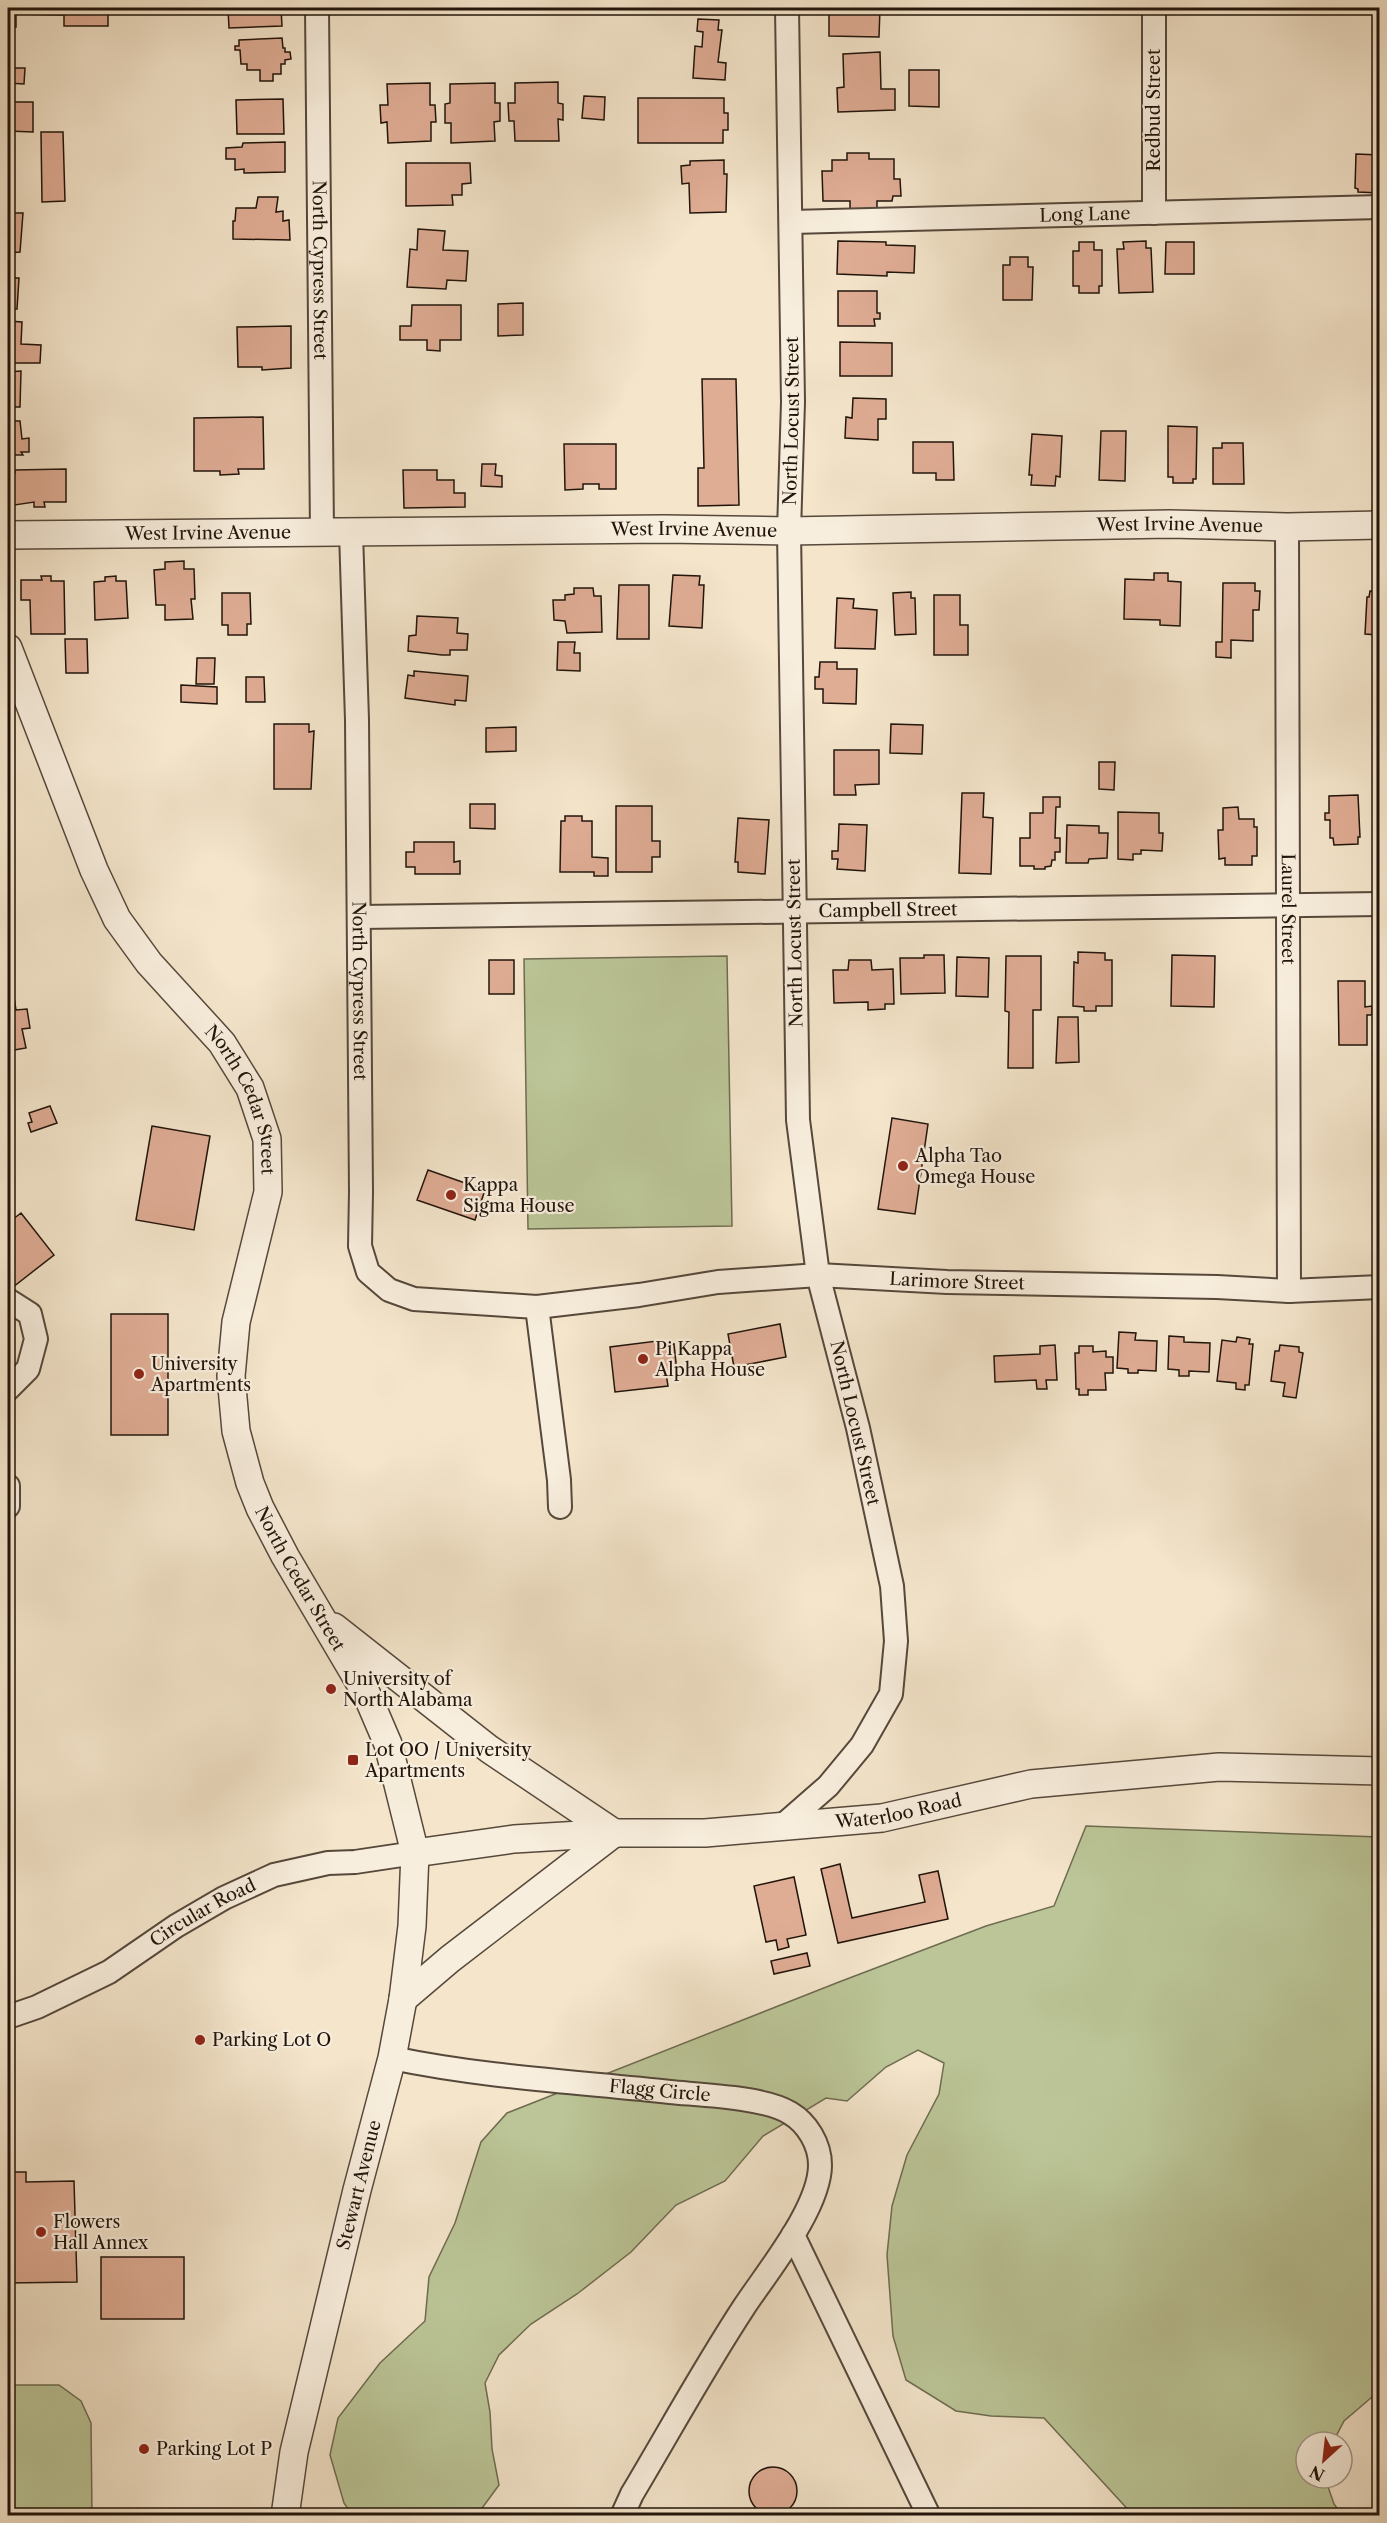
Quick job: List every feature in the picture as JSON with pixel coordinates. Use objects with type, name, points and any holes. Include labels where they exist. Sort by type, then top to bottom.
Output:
[{"type":"street","name":"North Cypress Street","points":[[317,8],[322,533]]},
{"type":"street","name":"North Locust Street","points":[[781,1827],[828,1786],[862,1745],[891,1694],[897,1641],[892,1587],[858,1428],[818,1275],[798,1120],[793,912],[793,689],[789,531],[793,402],[787,8]]},
{"type":"street","name":"Redbud Street","points":[[1154,8],[1154,213]]},
{"type":"street","name":"Long Lane","points":[[791,222],[1380,207]]},
{"type":"street","name":"West Irvine Avenue","points":[[8,535],[664,529],[789,531],[1170,524],[1287,527],[1380,525]]},
{"type":"street","name":"Laurel Street","points":[[1287,527],[1290,1291]]},
{"type":"street","name":"North Cypress Street","points":[[351,532],[360,917],[360,1246],[368,1272],[389,1290],[414,1299],[537,1307]]},
{"type":"street","name":"North Cedar Street","points":[[8,648],[94,870],[117,919],[149,963],[222,1043],[250,1088],[267,1139],[268,1192],[236,1322],[231,1376],[236,1431],[250,1483],[260,1508],[285,1556],[367,1695],[388,1744],[415,1853]]},
{"type":"street","name":"Campbell Street","points":[[360,917],[1380,904]]},
{"type":"street","name":"Larimore Street","points":[[537,1307],[639,1295],[718,1282],[818,1275],[946,1282],[1217,1287],[1290,1291],[1380,1287]]},
{"type":"street","points":[[8,1300],[30,1314],[36,1339],[28,1369],[8,1389]]},
{"type":"street","points":[[537,1307],[560,1480],[560,1507]]},
{"type":"street","points":[[8,1486],[8,1506]]},
{"type":"street","points":[[324,1619],[489,1749],[614,1833],[450,1959],[403,1999]]},
{"type":"street","name":"Waterloo Road","points":[[415,1853],[514,1839],[614,1833],[705,1833],[882,1818],[1031,1784],[1220,1767],[1380,1771]]},
{"type":"street","name":"Stewart Avenue","points":[[285,2516],[294,2452],[357,2190],[392,2058],[403,1999],[412,1926],[415,1853]]},
{"type":"street","name":"Circular Road","points":[[8,2017],[37,2007],[109,1972],[176,1926],[214,1904],[274,1875],[328,1863],[355,1862],[415,1853]]},
{"type":"street","name":"Flagg Circle","points":[[392,2058],[497,2074],[750,2100],[789,2112],[813,2134],[820,2165],[814,2190],[793,2235],[743,2308],[632,2494],[622,2516]]},
{"type":"street","points":[[793,2235],[929,2516]]},
{"type":"green space","points":[[727,956],[732,1226],[528,1229],[524,959]]},
{"type":"green space","points":[[1086,1826],[1379,1837],[1379,2391],[1344,2421],[1339,2430],[1294,2430],[1294,2490],[1329,2490],[1334,2504],[1342,2515],[1133,2515],[1044,2418],[991,2416],[956,2411],[906,2380],[893,2336],[887,2255],[892,2206],[907,2155],[939,2094],[944,2063],[918,2050],[886,2067],[847,2101],[826,2098],[763,2136],[725,2181],[676,2205],[631,2252],[577,2294],[531,2324],[499,2355],[485,2383],[490,2412],[492,2449],[499,2485],[477,2515],[352,2515],[344,2503],[330,2455],[338,2418],[380,2363],[425,2321],[429,2277],[455,2223],[481,2142],[507,2113],[986,1926],[1054,1906]]},
{"type":"green space","points":[[8,2385],[59,2385],[81,2401],[91,2423],[92,2515],[8,2515]]},
{"type":"building","points":[[8,8],[108,8],[108,26],[64,26],[64,15],[16,14],[16,27],[8,27]]},
{"type":"building","points":[[281,8],[282,26],[229,28],[228,9]]},
{"type":"building","points":[[500,8],[528,8],[528,12],[500,12]]},
{"type":"building","points":[[829,8],[880,8],[879,37],[829,36]]},
{"type":"building","points":[[698,19],[719,20],[718,30],[722,30],[718,62],[726,63],[725,80],[693,78],[695,46],[702,47],[703,32],[697,31]]},
{"type":"building","points":[[282,38],[283,48],[285,52],[290,52],[291,59],[281,64],[281,74],[273,74],[273,81],[260,81],[260,70],[247,70],[247,64],[241,64],[240,50],[235,50],[235,46],[239,46],[239,40]]},
{"type":"building","points":[[8,46],[11,47],[10,68],[25,68],[24,84],[8,83]]},
{"type":"building","points":[[880,52],[881,89],[895,89],[895,110],[838,112],[837,88],[844,87],[843,54]]},
{"type":"building","points":[[909,70],[939,70],[939,107],[909,106]]},
{"type":"building","points":[[558,82],[558,103],[563,104],[563,120],[558,119],[559,141],[515,141],[514,121],[509,121],[508,103],[515,103],[515,83]]},
{"type":"building","points":[[430,83],[430,105],[435,105],[436,122],[431,122],[431,141],[388,143],[387,122],[381,123],[380,105],[388,105],[387,84]]},
{"type":"building","points":[[495,83],[495,103],[500,103],[500,121],[494,122],[495,141],[451,143],[451,123],[445,123],[445,104],[450,103],[450,84]]},
{"type":"building","points":[[584,96],[605,97],[604,120],[582,118]]},
{"type":"building","points":[[638,98],[724,98],[724,113],[728,113],[728,130],[723,130],[723,143],[638,143]]},
{"type":"building","points":[[283,99],[284,134],[237,134],[236,100]]},
{"type":"building","points":[[8,102],[33,102],[33,132],[8,131]]},
{"type":"building","points":[[41,132],[63,132],[65,201],[42,202]]},
{"type":"building","points":[[285,142],[285,172],[244,173],[244,169],[235,170],[235,159],[226,159],[226,148],[242,147],[243,143]]},
{"type":"building","points":[[847,153],[869,153],[869,159],[894,159],[894,179],[900,179],[901,196],[893,196],[892,201],[877,201],[877,216],[850,216],[850,201],[823,201],[822,171],[832,171],[832,160],[847,160]]},
{"type":"building","points":[[1356,154],[1380,155],[1380,193],[1358,192],[1355,188]]},
{"type":"building","points":[[724,160],[724,174],[727,174],[726,212],[690,213],[689,183],[682,184],[681,166],[690,165],[690,161]]},
{"type":"building","points":[[406,163],[470,163],[471,183],[462,184],[462,195],[452,195],[453,205],[406,206]]},
{"type":"building","points":[[258,197],[278,197],[276,212],[283,211],[283,221],[289,220],[290,240],[233,239],[236,208],[256,208]]},
{"type":"building","points":[[8,213],[23,213],[20,252],[8,253]]},
{"type":"building","points":[[418,229],[445,231],[443,250],[468,251],[466,281],[447,280],[446,289],[407,287],[410,249],[417,250]]},
{"type":"building","points":[[838,241],[886,242],[886,245],[915,246],[914,273],[887,272],[887,276],[837,274]]},
{"type":"building","points":[[1146,241],[1146,248],[1151,248],[1153,292],[1119,293],[1117,249],[1124,249],[1123,242]]},
{"type":"building","points":[[1079,242],[1094,242],[1094,250],[1102,250],[1102,286],[1099,286],[1099,293],[1079,293],[1079,286],[1073,286],[1073,251],[1079,251]]},
{"type":"building","points":[[1166,242],[1194,242],[1194,274],[1165,274]]},
{"type":"building","points":[[1010,257],[1028,257],[1028,267],[1033,267],[1032,300],[1003,300],[1003,265],[1010,265]]},
{"type":"building","points":[[8,278],[19,278],[17,309],[12,309],[12,313],[8,313]]},
{"type":"building","points":[[838,291],[877,291],[877,313],[880,313],[880,319],[874,319],[875,326],[838,326]]},
{"type":"building","points":[[523,303],[523,335],[498,336],[498,304]]},
{"type":"building","points":[[412,305],[461,305],[461,340],[440,340],[440,351],[427,350],[427,340],[400,340],[400,326],[411,326]]},
{"type":"building","points":[[8,321],[22,322],[21,344],[41,345],[40,363],[12,363],[12,360],[8,360]]},
{"type":"building","points":[[291,326],[291,368],[262,370],[262,367],[238,367],[237,327]]},
{"type":"building","points":[[840,342],[892,343],[892,376],[840,376]]},
{"type":"building","points":[[21,371],[20,407],[8,407],[8,372]]},
{"type":"building","points":[[702,379],[736,379],[739,505],[698,506],[698,468],[704,468]]},
{"type":"building","points":[[853,398],[886,399],[886,419],[878,419],[878,440],[845,438],[846,417],[852,418]]},
{"type":"building","points":[[263,417],[264,469],[238,469],[239,474],[220,475],[220,471],[194,471],[194,418]]},
{"type":"building","points":[[8,421],[20,421],[22,439],[29,438],[29,452],[21,452],[23,455],[9,455],[10,458],[8,458]]},
{"type":"building","points":[[1168,426],[1197,427],[1196,479],[1193,479],[1193,483],[1173,483],[1173,477],[1168,477]]},
{"type":"building","points":[[1101,431],[1126,431],[1125,481],[1099,480]]},
{"type":"building","points":[[1032,434],[1062,436],[1060,477],[1056,476],[1055,486],[1031,485],[1032,475],[1029,475]]},
{"type":"building","points":[[913,442],[953,442],[954,480],[936,480],[936,473],[913,473]]},
{"type":"building","points":[[1222,443],[1243,443],[1244,484],[1213,484],[1213,448],[1222,448]]},
{"type":"building","points":[[564,444],[616,444],[616,489],[599,489],[599,484],[583,484],[583,489],[565,490]]},
{"type":"building","points":[[482,464],[496,464],[495,475],[502,476],[502,487],[481,486]]},
{"type":"building","points":[[66,469],[66,502],[44,502],[45,507],[34,507],[34,502],[8,506],[8,473],[15,473],[15,470]]},
{"type":"building","points":[[403,470],[437,470],[437,480],[454,480],[454,493],[465,493],[465,507],[404,508]]},
{"type":"building","points":[[184,561],[184,569],[194,569],[195,599],[191,599],[193,619],[165,620],[165,605],[156,605],[154,570],[165,569],[165,562]]},
{"type":"building","points":[[1154,573],[1168,573],[1168,581],[1181,582],[1180,626],[1160,625],[1160,620],[1124,619],[1125,579],[1154,580]]},
{"type":"building","points":[[673,575],[700,576],[699,585],[704,585],[702,628],[669,626]]},
{"type":"building","points":[[41,576],[51,576],[51,581],[64,581],[65,634],[31,634],[30,600],[21,600],[21,580],[42,580]]},
{"type":"building","points":[[116,576],[116,581],[126,581],[128,618],[95,620],[94,582],[105,581],[105,577]]},
{"type":"building","points":[[1223,583],[1255,583],[1255,591],[1260,591],[1259,610],[1253,610],[1253,641],[1231,640],[1231,658],[1216,657],[1216,642],[1222,642]]},
{"type":"building","points":[[619,585],[649,585],[649,639],[617,639]]},
{"type":"building","points":[[574,588],[593,588],[594,596],[601,596],[602,632],[567,633],[565,621],[554,620],[553,600],[565,600],[565,595],[574,594]]},
{"type":"building","points":[[1370,591],[1380,592],[1380,639],[1378,635],[1365,634],[1367,597]]},
{"type":"building","points":[[911,592],[911,598],[915,598],[916,634],[895,635],[893,593]]},
{"type":"building","points":[[222,593],[250,593],[251,624],[247,624],[247,635],[228,635],[228,625],[222,625]]},
{"type":"building","points":[[934,595],[960,595],[960,625],[968,625],[968,655],[934,655]]},
{"type":"building","points":[[837,598],[854,599],[853,608],[877,610],[875,649],[835,648]]},
{"type":"building","points":[[417,616],[458,618],[457,633],[468,634],[467,650],[450,650],[450,655],[408,651],[409,636],[416,635]]},
{"type":"building","points":[[65,639],[87,639],[88,673],[66,673]]},
{"type":"building","points":[[558,642],[575,642],[574,653],[580,653],[580,671],[557,670]]},
{"type":"building","points":[[197,658],[215,658],[214,684],[196,684]]},
{"type":"building","points":[[820,662],[837,662],[837,669],[857,669],[856,704],[823,703],[823,689],[815,689],[815,677],[819,677]]},
{"type":"building","points":[[414,671],[468,676],[466,701],[455,700],[455,705],[405,698],[408,675],[414,676]]},
{"type":"building","points":[[246,677],[264,677],[265,702],[246,702]]},
{"type":"building","points":[[181,685],[217,687],[217,704],[181,702]]},
{"type":"building","points":[[274,724],[309,724],[309,732],[314,731],[311,789],[274,789]]},
{"type":"building","points":[[891,724],[923,725],[922,754],[890,753]]},
{"type":"building","points":[[516,727],[516,751],[486,752],[486,728]]},
{"type":"building","points":[[834,750],[879,750],[879,784],[855,785],[856,795],[834,795]]},
{"type":"building","points":[[1099,762],[1115,762],[1114,790],[1099,789]]},
{"type":"building","points":[[962,793],[984,793],[983,817],[993,818],[991,874],[959,873]]},
{"type":"building","points":[[1358,795],[1360,837],[1358,837],[1358,844],[1334,845],[1333,838],[1330,838],[1330,820],[1325,820],[1325,813],[1329,813],[1329,796]]},
{"type":"building","points":[[1043,797],[1060,797],[1060,807],[1056,807],[1055,838],[1060,838],[1060,852],[1055,852],[1055,860],[1052,860],[1051,866],[1045,869],[1020,866],[1020,838],[1030,838],[1030,813],[1043,813]]},
{"type":"building","points":[[470,804],[495,804],[495,829],[470,828]]},
{"type":"building","points":[[616,806],[652,806],[652,841],[660,841],[660,857],[652,857],[652,872],[616,872]]},
{"type":"building","points":[[1238,807],[1239,819],[1254,819],[1254,827],[1257,827],[1257,856],[1252,856],[1252,865],[1225,865],[1225,858],[1219,859],[1218,830],[1223,830],[1223,808]]},
{"type":"building","points":[[1118,812],[1159,813],[1159,833],[1163,833],[1162,851],[1141,850],[1141,854],[1133,854],[1133,860],[1118,859]]},
{"type":"building","points":[[565,816],[582,816],[582,821],[592,821],[592,857],[608,858],[608,876],[594,876],[594,872],[560,872],[561,821],[565,821]]},
{"type":"building","points":[[738,818],[769,820],[765,874],[738,872],[738,862],[735,862]]},
{"type":"building","points":[[839,824],[867,825],[865,871],[837,869],[838,859],[832,859],[832,851],[838,851]]},
{"type":"building","points":[[1067,825],[1099,826],[1099,833],[1108,833],[1107,858],[1089,859],[1088,863],[1066,863]]},
{"type":"building","points":[[414,842],[454,842],[454,862],[460,861],[460,874],[415,874],[415,867],[406,867],[406,852],[414,852]]},
{"type":"building","points":[[1078,952],[1105,953],[1105,960],[1112,960],[1112,1006],[1096,1006],[1096,1011],[1084,1011],[1084,1007],[1073,1006],[1074,962],[1078,963]]},
{"type":"building","points":[[924,955],[944,955],[945,993],[901,994],[900,958],[924,958]]},
{"type":"building","points":[[1172,955],[1215,956],[1214,1007],[1171,1006]]},
{"type":"building","points":[[1006,956],[1041,956],[1041,1010],[1033,1010],[1033,1068],[1008,1068],[1009,1012],[1005,1011]]},
{"type":"building","points":[[957,957],[989,958],[988,997],[956,996]]},
{"type":"building","points":[[489,960],[514,960],[514,994],[489,994]]},
{"type":"building","points":[[849,960],[871,960],[872,970],[893,969],[894,1004],[885,1004],[885,1009],[868,1010],[868,1002],[834,1003],[833,970],[848,970]]},
{"type":"building","points":[[1338,981],[1365,981],[1365,1007],[1372,1006],[1372,1015],[1367,1015],[1367,1045],[1339,1045]]},
{"type":"building","points":[[13,990],[16,1010],[27,1009],[30,1028],[22,1029],[26,1048],[8,1051],[8,991]]},
{"type":"building","points":[[1058,1017],[1078,1017],[1079,1062],[1056,1063]]},
{"type":"building","points":[[1375,1056],[1380,1056],[1380,1079],[1374,1079]]},
{"type":"building","points":[[50,1106],[57,1123],[31,1132],[28,1123],[32,1122],[29,1113]]},
{"type":"building","name":"Alpha Tao Omega House","points":[[892,1118],[928,1124],[915,1214],[878,1209]]},
{"type":"building","points":[[152,1126],[210,1136],[194,1230],[136,1220]]},
{"type":"building","name":"Kappa Sigma House","points":[[428,1170],[485,1190],[475,1220],[417,1200]]},
{"type":"building","points":[[21,1213],[54,1255],[8,1291],[8,1223]]},
{"type":"building","name":"University Apartments","points":[[111,1314],[168,1314],[168,1435],[111,1435]]},
{"type":"building","points":[[780,1324],[786,1357],[734,1367],[728,1334]]},
{"type":"building","points":[[1119,1332],[1136,1333],[1135,1340],[1157,1341],[1156,1371],[1138,1370],[1138,1373],[1128,1373],[1128,1369],[1117,1368]]},
{"type":"building","points":[[1169,1336],[1184,1337],[1184,1342],[1210,1343],[1209,1372],[1189,1371],[1189,1376],[1179,1376],[1179,1370],[1168,1369]]},
{"type":"building","points":[[1237,1337],[1250,1339],[1249,1344],[1253,1344],[1249,1385],[1245,1385],[1245,1390],[1236,1389],[1236,1383],[1217,1381],[1222,1340],[1236,1342]]},
{"type":"building","name":"Pi Kappa Alpha House","points":[[657,1341],[657,1347],[674,1344],[677,1372],[666,1373],[668,1386],[615,1392],[610,1347]]},
{"type":"building","points":[[1055,1345],[1057,1380],[1046,1380],[1047,1389],[1037,1389],[1036,1380],[995,1382],[994,1356],[1040,1354],[1040,1346]]},
{"type":"building","points":[[1280,1345],[1299,1347],[1299,1352],[1303,1353],[1296,1398],[1283,1396],[1285,1383],[1271,1381],[1275,1351],[1279,1351]]},
{"type":"building","points":[[1079,1346],[1093,1346],[1093,1352],[1106,1351],[1106,1357],[1113,1357],[1113,1373],[1105,1373],[1106,1390],[1088,1390],[1088,1395],[1079,1395],[1079,1389],[1076,1389],[1075,1353],[1079,1353]]},
{"type":"building","points":[[840,1864],[852,1918],[925,1902],[919,1875],[938,1871],[948,1919],[838,1943],[821,1869]]},
{"type":"building","points":[[794,1877],[806,1935],[787,1939],[789,1947],[778,1950],[776,1940],[766,1942],[754,1886]]},
{"type":"building","points":[[807,1953],[810,1966],[774,1974],[771,1961]]},
{"type":"building","name":"Flowers Hall Annex","points":[[8,2172],[26,2172],[26,2182],[74,2181],[77,2282],[8,2283]]},
{"type":"building","points":[[101,2257],[184,2257],[184,2319],[101,2319]]},
{"type":"building","points":[[773,2467],[790,2474],[797,2491],[790,2508],[773,2515],[756,2508],[749,2491],[756,2474]]},
{"type":"place","name":"Alpha Tao Omega House","points":[[903,1166]]},
{"type":"place","name":"Kappa Sigma House","points":[[451,1195]]},
{"type":"place","name":"Pi Kappa Alpha House","points":[[643,1359]]},
{"type":"place","name":"University Apartments","points":[[139,1374]]},
{"type":"place","name":"University of North Alabama","points":[[331,1689]]},
{"type":"place","name":"Lot OO / University Apartments","points":[[353,1760]]},
{"type":"place","name":"Parking Lot O","points":[[200,2040]]},
{"type":"place","name":"Flowers Hall Annex","points":[[41,2232]]},
{"type":"place","name":"Parking Lot P","points":[[144,2449]]}]
